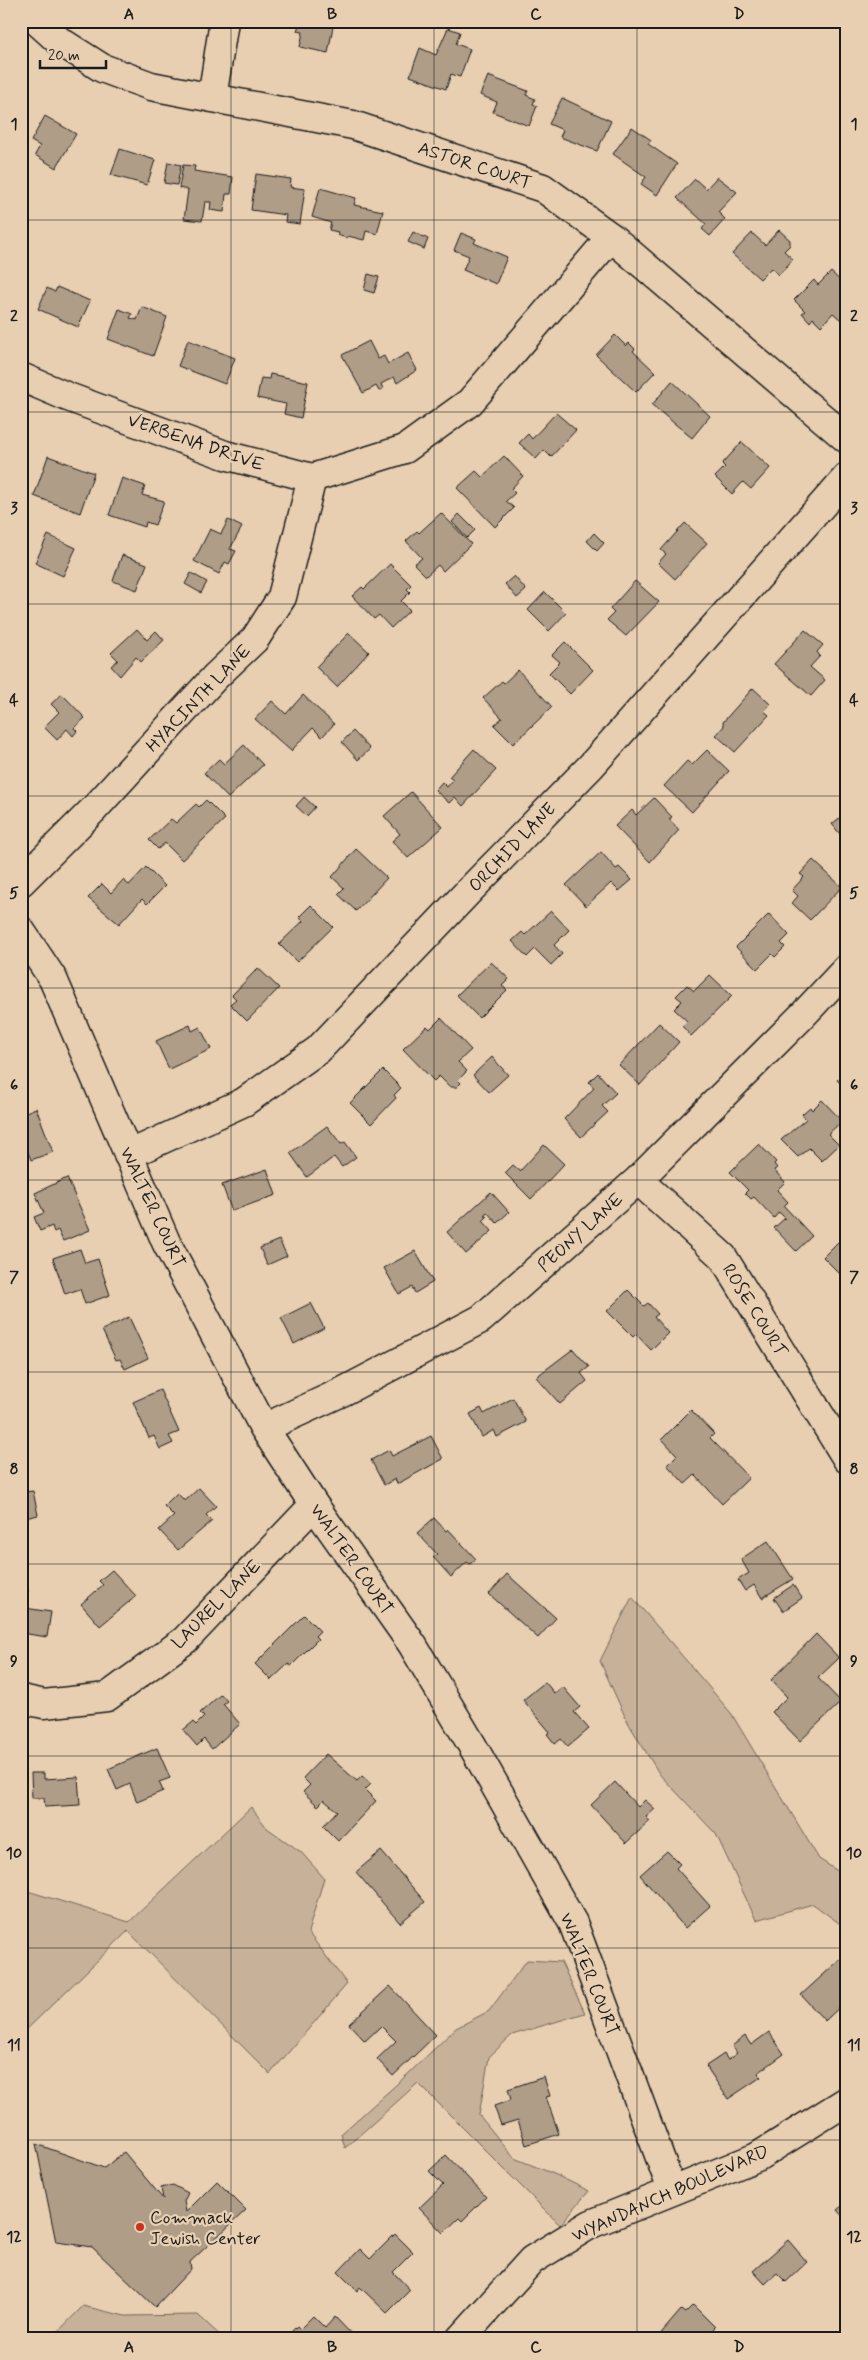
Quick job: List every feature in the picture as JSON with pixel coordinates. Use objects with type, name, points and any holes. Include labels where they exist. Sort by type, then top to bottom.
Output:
[{"type":"street","name":"ASTOR COURT","points":[[37,21],[58,40],[102,68],[151,86],[353,125],[544,188],[610,237],[847,439]]},
{"type":"street","points":[[212,98],[224,21]]},
{"type":"street","points":[[312,478],[405,448],[470,402],[610,237]]},
{"type":"street","name":"VERBENA DRIVE","points":[[21,377],[225,455],[312,478]]},
{"type":"street","name":"ORCHID LANE","points":[[128,1155],[244,1102],[318,1050],[591,766],[847,477]]},
{"type":"street","name":"HYACINTH LANE","points":[[21,882],[94,809],[215,677],[255,638],[282,597],[312,478]]},
{"type":"street","name":"WALTER COURT","points":[[21,931],[53,979],[93,1067],[128,1155],[166,1242],[264,1428],[314,1505],[412,1644],[573,1924],[672,2190]]},
{"type":"street","name":"PEONY LANE","points":[[264,1428],[342,1392],[481,1319],[638,1180],[795,1023],[847,968]]},
{"type":"street","name":"ROSE COURT","points":[[638,1180],[722,1257],[847,1459]]},
{"type":"street","name":"LAUREL LANE","points":[[21,1699],[44,1704],[107,1697],[185,1640],[314,1505]]},
{"type":"street","name":"WYANDANCH BOULEVARD","points":[[460,2339],[532,2260],[591,2224],[757,2157],[847,2101]]},
{"type":"shaded area","points":[[632,1597],[731,1713],[819,1859],[847,1877],[847,1929],[813,1904],[756,1920],[716,1834],[660,1775],[627,1721],[600,1661]]},
{"type":"shaded area","points":[[251,1807],[267,1828],[301,1852],[324,1878],[308,1932],[347,1984],[270,2074],[128,1931],[21,2035],[21,1889],[129,1922]]},
{"type":"shaded area","points":[[527,1960],[561,1962],[585,2013],[512,2035],[489,2057],[479,2115],[514,2158],[589,2191],[560,2225],[418,2083],[345,2148],[341,2134],[456,2028],[489,2011]]},
{"type":"shaded area","points":[[83,2306],[125,2316],[198,2315],[224,2339],[51,2339]]},
{"type":"building","points":[[306,21],[334,21],[328,53],[300,47],[303,32],[297,31],[299,25],[305,26]]},
{"type":"building","points":[[448,28],[460,32],[456,44],[470,49],[460,77],[451,74],[446,89],[410,76],[420,48],[436,55]]},
{"type":"building","points":[[488,76],[528,91],[526,95],[535,99],[533,104],[537,106],[529,126],[493,112],[497,102],[480,95]]},
{"type":"building","points":[[562,98],[611,121],[597,151],[560,137],[563,130],[549,124]]},
{"type":"building","points":[[45,116],[76,134],[56,168],[35,155],[40,146],[31,141]]},
{"type":"building","points":[[632,127],[651,140],[648,144],[677,164],[657,195],[641,184],[646,177],[613,154]]},
{"type":"building","points":[[120,149],[155,160],[147,185],[111,175]]},
{"type":"building","points":[[168,162],[181,165],[177,185],[164,183]]},
{"type":"building","points":[[183,165],[195,166],[194,171],[233,177],[231,194],[226,194],[224,212],[210,210],[211,202],[205,202],[202,221],[184,219],[188,190],[179,188]]},
{"type":"building","points":[[256,174],[291,179],[290,187],[305,189],[300,224],[285,222],[286,215],[251,210]]},
{"type":"building","points":[[717,177],[737,192],[718,212],[725,219],[710,236],[702,229],[706,224],[677,198],[695,179],[706,189]]},
{"type":"building","points":[[320,188],[356,198],[354,205],[383,211],[377,234],[366,231],[364,240],[348,236],[347,238],[337,235],[338,232],[329,230],[331,223],[312,217]]},
{"type":"building","points":[[779,230],[790,240],[790,245],[784,251],[793,259],[779,275],[771,268],[760,279],[732,254],[752,233],[765,245]]},
{"type":"building","points":[[413,232],[428,239],[424,249],[408,242]]},
{"type":"building","points":[[461,233],[476,239],[474,243],[507,257],[496,284],[463,270],[469,256],[454,250]]},
{"type":"building","points":[[831,272],[847,287],[847,314],[841,320],[833,313],[821,326],[813,318],[810,322],[802,313],[805,311],[794,300],[814,280],[818,285]]},
{"type":"building","points":[[368,274],[379,277],[374,293],[364,290]]},
{"type":"building","points":[[57,287],[90,301],[78,327],[38,309],[47,288],[55,292]]},
{"type":"building","points":[[142,307],[167,317],[153,356],[108,339],[119,309],[132,314],[130,318],[137,320]]},
{"type":"building","points":[[615,335],[626,346],[629,343],[635,349],[633,351],[655,372],[636,392],[596,355]]},
{"type":"building","points":[[188,340],[235,358],[225,384],[178,366]]},
{"type":"building","points":[[369,341],[378,359],[384,356],[388,364],[408,353],[417,370],[397,383],[394,377],[381,384],[383,389],[379,391],[376,386],[363,393],[342,355]]},
{"type":"building","points":[[270,374],[308,382],[301,418],[284,414],[286,404],[257,398],[261,378],[269,379]]},
{"type":"building","points":[[672,381],[710,416],[692,438],[652,405]]},
{"type":"building","points":[[556,413],[576,430],[551,457],[544,450],[536,459],[519,443],[528,434],[532,439]]},
{"type":"building","points":[[742,442],[770,468],[751,489],[743,482],[732,494],[715,477],[725,467],[722,464]]},
{"type":"building","points":[[48,456],[94,473],[80,513],[34,496]]},
{"type":"building","points":[[504,456],[523,476],[511,489],[515,493],[506,501],[514,508],[495,527],[457,488],[476,471],[482,477]]},
{"type":"building","points":[[122,478],[145,486],[142,495],[164,501],[155,525],[146,522],[145,527],[109,515]]},
{"type":"building","points":[[441,513],[471,544],[443,571],[438,565],[426,576],[414,564],[422,558],[406,541],[417,531],[419,533]]},
{"type":"building","points":[[459,514],[475,530],[467,538],[452,522]]},
{"type":"building","points":[[228,520],[242,527],[230,549],[236,551],[229,564],[225,562],[219,574],[194,561],[210,529],[221,534]]},
{"type":"building","points":[[685,523],[707,543],[675,579],[658,563],[666,554],[661,550]]},
{"type":"building","points":[[594,533],[604,543],[597,551],[587,541]]},
{"type":"building","points":[[48,535],[76,548],[63,576],[35,563]]},
{"type":"building","points":[[122,555],[147,564],[137,590],[113,581]]},
{"type":"building","points":[[390,564],[411,585],[407,589],[410,592],[401,601],[410,610],[391,628],[379,615],[374,619],[352,596],[362,587],[364,589]]},
{"type":"building","points":[[191,573],[207,582],[201,593],[185,584]]},
{"type":"building","points":[[514,576],[526,590],[517,598],[505,584]]},
{"type":"building","points":[[635,581],[659,602],[626,636],[607,620],[614,613],[610,609]]},
{"type":"building","points":[[545,592],[566,613],[549,631],[528,610]]},
{"type":"building","points":[[137,629],[147,640],[156,631],[164,640],[141,662],[136,657],[120,676],[111,666],[118,660],[111,653]]},
{"type":"building","points":[[805,630],[823,645],[817,652],[820,656],[810,667],[825,680],[811,696],[774,664]]},
{"type":"building","points":[[349,633],[369,652],[337,687],[316,667]]},
{"type":"building","points":[[565,642],[593,670],[570,694],[549,673],[560,662],[552,655]]},
{"type":"building","points":[[518,670],[552,707],[513,744],[494,725],[502,718],[483,698]]},
{"type":"building","points":[[753,688],[770,704],[764,711],[769,715],[735,752],[716,735],[724,726],[723,722]]},
{"type":"building","points":[[62,694],[85,718],[74,728],[77,731],[73,736],[67,729],[57,740],[44,727],[59,712],[51,704]]},
{"type":"building","points":[[303,695],[334,724],[322,737],[313,728],[291,751],[255,719],[272,701],[286,714]]},
{"type":"building","points":[[353,731],[370,749],[358,760],[342,742]]},
{"type":"building","points":[[244,745],[263,765],[228,798],[204,773],[219,759],[224,764]]},
{"type":"building","points":[[474,749],[496,770],[463,806],[455,797],[449,803],[435,790],[442,782],[447,787],[453,780],[449,777]]},
{"type":"building","points":[[707,750],[729,771],[692,812],[664,786],[687,761],[692,765]]},
{"type":"building","points":[[411,792],[443,827],[408,858],[392,841],[400,834],[384,816]]},
{"type":"building","points":[[304,797],[315,807],[307,816],[296,806]]},
{"type":"building","points":[[654,798],[672,817],[669,819],[679,830],[650,862],[615,826],[632,810],[636,815]]},
{"type":"building","points":[[206,800],[225,819],[182,860],[165,843],[158,849],[149,840],[171,819],[176,823],[196,804],[199,807]]},
{"type":"building","points":[[847,812],[847,843],[832,824]]},
{"type":"building","points":[[356,849],[387,878],[356,911],[338,894],[344,888],[332,877]]},
{"type":"building","points":[[601,852],[616,869],[619,867],[632,880],[619,891],[611,883],[586,906],[566,885]]},
{"type":"building","points":[[813,860],[842,887],[810,920],[792,903],[798,896],[792,890],[804,877],[800,874]]},
{"type":"building","points":[[146,867],[165,886],[147,904],[142,899],[119,924],[88,898],[102,884],[111,893],[123,880],[129,885]]},
{"type":"building","points":[[311,905],[333,927],[297,962],[279,944],[303,921],[299,917]]},
{"type":"building","points":[[551,911],[569,930],[554,945],[562,954],[551,965],[535,949],[527,957],[512,941],[522,932],[525,935]]},
{"type":"building","points":[[769,914],[789,935],[781,943],[785,947],[775,957],[772,954],[757,969],[736,947]]},
{"type":"building","points":[[491,962],[509,979],[502,986],[507,990],[479,1018],[457,995]]},
{"type":"building","points":[[258,968],[279,988],[247,1021],[230,1004],[236,999],[232,995]]},
{"type":"building","points":[[710,975],[732,996],[691,1036],[682,1026],[687,1021],[674,1009],[682,1001],[676,996],[687,985],[694,991]]},
{"type":"building","points":[[441,1018],[471,1050],[458,1062],[467,1071],[458,1080],[461,1083],[457,1087],[450,1087],[439,1076],[434,1081],[403,1049],[427,1026],[430,1029]]},
{"type":"building","points":[[659,1023],[679,1042],[640,1085],[619,1065]]},
{"type":"building","points":[[190,1025],[192,1031],[200,1027],[211,1049],[169,1069],[156,1041]]},
{"type":"building","points":[[492,1057],[508,1075],[489,1092],[473,1075]]},
{"type":"building","points":[[383,1070],[401,1088],[394,1095],[396,1098],[371,1124],[350,1103]]},
{"type":"building","points":[[847,1070],[847,1090],[837,1080]]},
{"type":"building","points":[[598,1073],[616,1093],[602,1106],[608,1112],[581,1137],[564,1119],[594,1088],[589,1082]]},
{"type":"building","points":[[822,1100],[842,1121],[828,1134],[839,1145],[822,1161],[809,1148],[798,1157],[781,1140],[806,1119],[802,1114],[810,1107],[812,1110]]},
{"type":"building","points":[[36,1108],[53,1152],[31,1160],[28,1152],[21,1154],[21,1114]]},
{"type":"building","points":[[327,1126],[341,1144],[345,1142],[356,1157],[342,1167],[334,1157],[307,1177],[290,1153]]},
{"type":"building","points":[[759,1144],[776,1162],[774,1164],[777,1168],[774,1170],[785,1182],[777,1190],[788,1202],[784,1206],[812,1236],[796,1251],[774,1228],[785,1218],[779,1212],[774,1218],[754,1197],[751,1199],[745,1193],[748,1190],[730,1172]]},
{"type":"building","points":[[544,1145],[564,1164],[531,1199],[505,1173],[513,1165],[520,1171]]},
{"type":"building","points":[[267,1169],[276,1195],[232,1211],[222,1185]]},
{"type":"building","points":[[67,1178],[90,1230],[63,1241],[58,1230],[54,1232],[52,1226],[40,1231],[34,1217],[44,1213],[35,1193]]},
{"type":"building","points":[[491,1192],[509,1212],[497,1223],[487,1212],[484,1215],[487,1217],[483,1221],[492,1231],[466,1254],[447,1232]]},
{"type":"building","points":[[843,1237],[847,1241],[847,1281],[823,1257]]},
{"type":"building","points":[[279,1240],[287,1256],[267,1265],[260,1248]]},
{"type":"building","points":[[80,1249],[85,1263],[98,1259],[110,1295],[85,1304],[80,1289],[65,1294],[53,1258]]},
{"type":"building","points":[[415,1251],[433,1282],[415,1293],[412,1287],[399,1294],[384,1268]]},
{"type":"building","points":[[628,1290],[644,1306],[648,1303],[658,1314],[654,1317],[668,1333],[651,1350],[636,1334],[633,1337],[607,1311]]},
{"type":"building","points":[[311,1303],[324,1328],[294,1344],[281,1318]]},
{"type":"building","points":[[129,1317],[148,1358],[125,1369],[120,1359],[116,1360],[102,1330]]},
{"type":"building","points":[[573,1349],[589,1367],[581,1373],[587,1381],[560,1404],[536,1377]]},
{"type":"building","points":[[160,1390],[179,1432],[169,1436],[173,1443],[160,1449],[154,1436],[149,1438],[133,1402]]},
{"type":"building","points":[[513,1398],[526,1422],[497,1437],[494,1430],[482,1437],[470,1414],[481,1408],[484,1414]]},
{"type":"building","points":[[691,1410],[714,1434],[710,1438],[749,1478],[722,1504],[695,1475],[685,1484],[667,1465],[677,1455],[662,1439]]},
{"type":"building","points":[[431,1436],[443,1459],[397,1484],[395,1479],[384,1485],[371,1460],[389,1450],[392,1456]]},
{"type":"building","points":[[21,1478],[24,1492],[33,1491],[38,1515],[21,1519]]},
{"type":"building","points":[[199,1488],[216,1506],[206,1515],[212,1521],[178,1550],[159,1530],[174,1516],[164,1506],[177,1493],[185,1501]]},
{"type":"building","points":[[434,1518],[446,1531],[448,1529],[476,1559],[470,1564],[467,1562],[451,1577],[433,1557],[437,1554],[417,1533]]},
{"type":"building","points":[[768,1541],[793,1579],[762,1598],[754,1585],[745,1591],[738,1580],[749,1573],[741,1559]]},
{"type":"building","points":[[112,1570],[136,1596],[100,1626],[81,1604],[103,1585],[99,1581]]},
{"type":"building","points":[[507,1574],[556,1618],[538,1638],[489,1594]]},
{"type":"building","points":[[793,1585],[802,1598],[783,1611],[774,1598]]},
{"type":"building","points":[[21,1589],[28,1590],[25,1608],[51,1612],[47,1637],[21,1633]]},
{"type":"building","points":[[304,1615],[320,1631],[315,1636],[318,1639],[291,1666],[288,1664],[271,1680],[255,1664]]},
{"type":"building","points":[[816,1634],[839,1658],[818,1678],[841,1702],[800,1741],[772,1712],[787,1697],[771,1680]]},
{"type":"building","points":[[545,1682],[555,1694],[563,1687],[580,1707],[574,1712],[589,1729],[568,1747],[561,1739],[555,1744],[547,1734],[550,1732],[523,1700]]},
{"type":"building","points":[[221,1694],[227,1701],[223,1704],[240,1724],[212,1749],[204,1739],[197,1746],[183,1730],[193,1722],[196,1725],[204,1717],[200,1713]]},
{"type":"building","points":[[157,1748],[170,1778],[159,1782],[163,1791],[137,1802],[130,1784],[117,1790],[108,1769]]},
{"type":"building","points":[[326,1754],[357,1781],[362,1776],[371,1784],[365,1790],[376,1801],[338,1841],[323,1826],[337,1811],[324,1800],[318,1806],[303,1792],[310,1785],[303,1778]]},
{"type":"building","points":[[31,1773],[44,1773],[44,1779],[78,1777],[80,1805],[45,1807],[44,1798],[32,1798]]},
{"type":"building","points":[[615,1782],[638,1807],[645,1800],[655,1809],[646,1817],[650,1821],[626,1843],[591,1805]]},
{"type":"building","points":[[381,1851],[425,1902],[400,1923],[356,1872]]},
{"type":"building","points":[[667,1851],[680,1864],[676,1868],[710,1906],[685,1928],[640,1875]]},
{"type":"building","points":[[845,1955],[847,2000],[825,2021],[801,1995]]},
{"type":"building","points":[[390,1986],[436,2035],[393,2076],[377,2059],[396,2041],[381,2026],[365,2041],[349,2024]]},
{"type":"building","points":[[769,2032],[784,2054],[758,2073],[761,2077],[728,2099],[706,2066],[724,2054],[728,2060],[737,2053],[732,2046],[745,2036],[751,2045]]},
{"type":"building","points":[[544,2077],[550,2096],[546,2097],[559,2134],[526,2145],[518,2120],[501,2125],[494,2106],[511,2100],[508,2089]]},
{"type":"building","name":"Commack Jewish Center","points":[[36,2144],[104,2168],[124,2152],[163,2199],[161,2188],[173,2185],[188,2193],[184,2201],[186,2212],[217,2181],[246,2210],[190,2262],[191,2269],[155,2307],[92,2247],[56,2242]]},
{"type":"building","points":[[446,2155],[486,2197],[462,2221],[459,2218],[443,2233],[419,2208],[443,2185],[429,2171]]},
{"type":"building","points":[[847,2202],[847,2221],[837,2210]]},
{"type":"building","points":[[395,2234],[413,2252],[393,2272],[410,2290],[387,2313],[360,2287],[357,2291],[338,2272],[360,2249],[370,2259]]},
{"type":"building","points":[[788,2240],[807,2262],[786,2282],[777,2273],[765,2284],[753,2271]]},
{"type":"building","points":[[693,2305],[715,2327],[703,2339],[657,2338],[681,2310],[685,2313]]},
{"type":"building","points":[[313,2316],[325,2328],[335,2317],[356,2339],[290,2338],[290,2333],[297,2326],[300,2329]]},
{"type":"place","name":"Commack Jewish Center","points":[[140,2227]]}]
